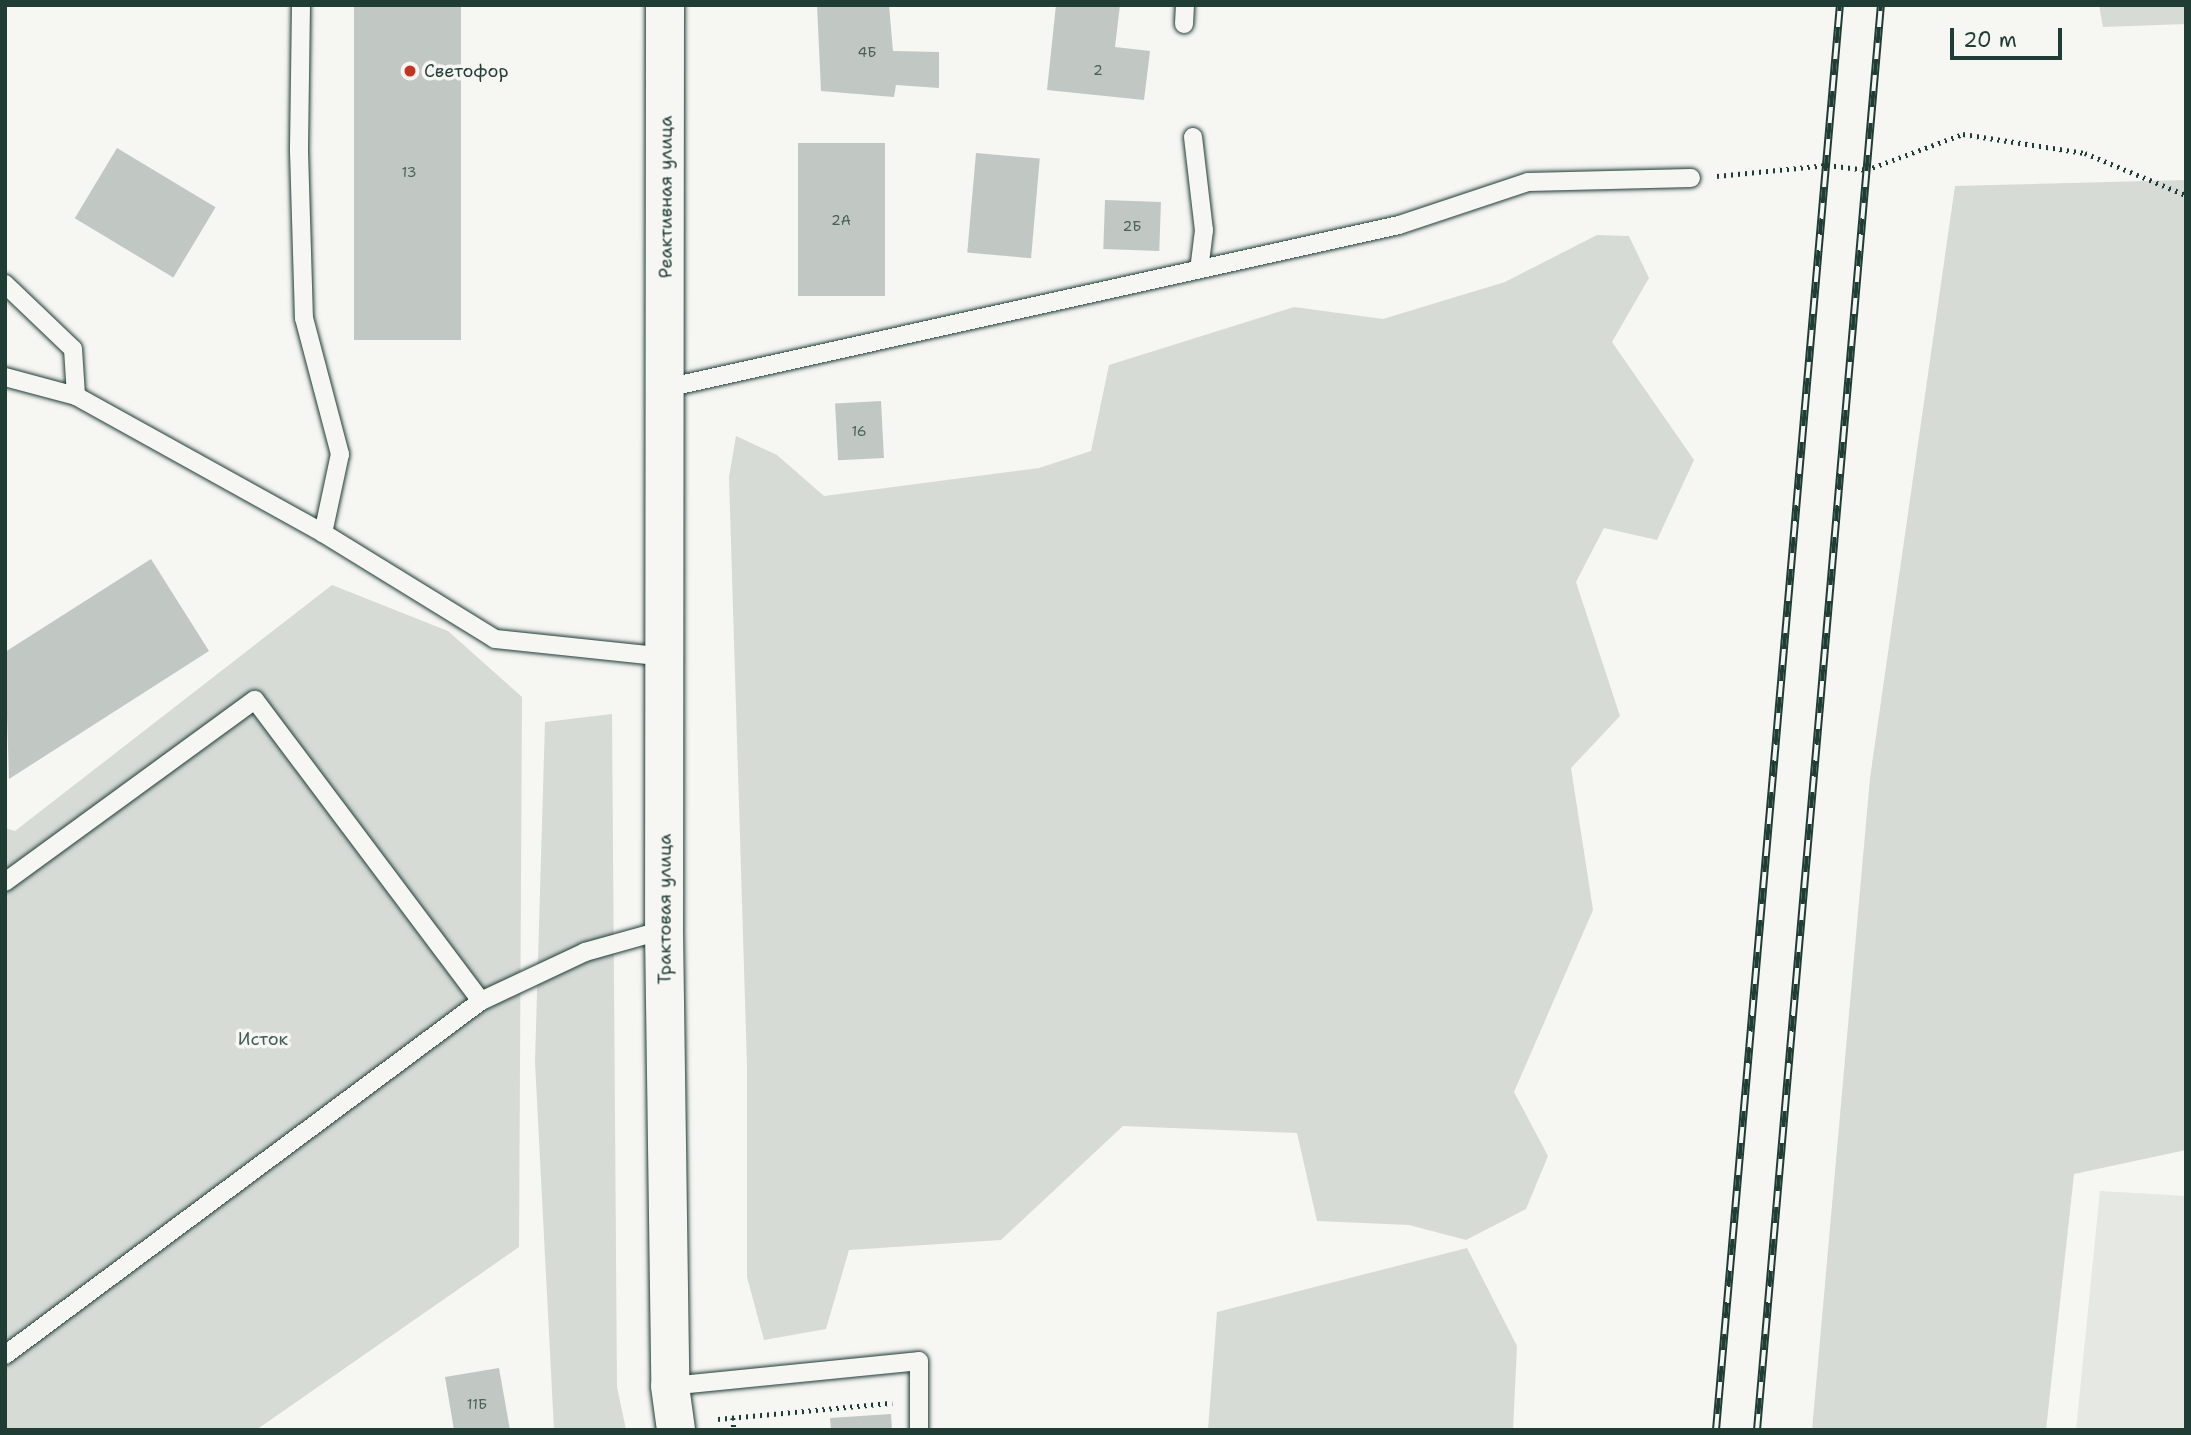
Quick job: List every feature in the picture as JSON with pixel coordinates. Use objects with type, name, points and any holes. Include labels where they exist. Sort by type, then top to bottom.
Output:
[{"type":"main road","name":"Реактивная улица","points":[[665,5],[666,388]]},
{"type":"main road","name":"Трактовая улица","points":[[666,388],[664,930],[670,1386],[676,1430]]},
{"type":"lane","points":[[301,5],[299,151],[304,318],[340,454],[323,533]]},
{"type":"lane","points":[[1184,24],[1185,5]]},
{"type":"lane","points":[[1193,137],[1204,230],[1199,269]]},
{"type":"lane","points":[[666,388],[1399,225],[1528,182],[1691,178]]},
{"type":"lane","points":[[5,284],[73,349],[76,396]]},
{"type":"lane","points":[[5,377],[76,396],[323,533],[495,639],[667,657]]},
{"type":"lane","points":[[5,882],[255,700],[481,1001]]},
{"type":"lane","points":[[5,1355],[481,1001],[585,952],[664,930]]},
{"type":"lane","points":[[670,1386],[919,1361],[919,1430]]},
{"type":"path","points":[[1691,178],[1827,166],[1866,170],[1963,134],[2085,152],[2186,195]]},
{"type":"path","points":[[718,1419],[919,1400]]},
{"type":"path","points":[[733,1418],[734,1430]]},
{"type":"shaded area","points":[[2100,1191],[2186,1196],[2186,1430],[2076,1430]]},
{"type":"green space","points":[[2099,5],[2186,5],[2186,24],[2103,27]]},
{"type":"green space","points":[[2186,180],[2186,1150],[2074,1174],[2046,1430],[1812,1430],[1870,778],[1955,186]]},
{"type":"green space","points":[[1597,235],[1629,236],[1649,278],[1612,342],[1694,460],[1657,540],[1604,528],[1576,582],[1620,716],[1571,768],[1593,910],[1514,1092],[1548,1156],[1526,1209],[1466,1240],[1409,1225],[1317,1221],[1297,1133],[1123,1126],[1001,1240],[849,1250],[826,1329],[764,1340],[747,1277],[747,1066],[729,477],[736,436],[777,455],[824,496],[1039,468],[1091,451],[1109,365],[1294,307],[1383,319],[1505,282]]},
{"type":"green space","name":"Исток","points":[[332,585],[448,631],[522,697],[519,1247],[256,1430],[5,1430],[5,828],[15,831]]},
{"type":"green space","points":[[612,714],[617,1387],[626,1430],[554,1430],[535,1062],[545,722]]},
{"type":"green space","points":[[1467,1248],[1517,1346],[1513,1430],[1208,1430],[1217,1312]]},
{"type":"building","points":[[354,5],[461,5],[461,340],[354,340]]},
{"type":"building","points":[[817,5],[889,5],[893,51],[939,52],[939,88],[896,85],[894,97],[821,91]]},
{"type":"building","points":[[1056,5],[1120,5],[1115,47],[1150,51],[1144,100],[1047,90]]},
{"type":"building","points":[[798,143],[885,143],[885,296],[798,296]]},
{"type":"building","points":[[117,148],[216,207],[173,278],[75,218]]},
{"type":"building","points":[[976,153],[1040,159],[1031,258],[967,253]]},
{"type":"building","points":[[1105,200],[1161,202],[1159,251],[1103,249]]},
{"type":"building","points":[[881,401],[884,458],[838,460],[835,403]]},
{"type":"building","points":[[151,559],[209,651],[9,779],[5,652]]},
{"type":"building","points":[[499,1368],[510,1430],[454,1430],[445,1377]]},
{"type":"building","points":[[891,1414],[892,1430],[831,1430],[830,1418]]},
{"type":"railway","points":[[1716,1430],[1840,5]]},
{"type":"railway","points":[[1757,1430],[1881,5]]},
{"type":"place","name":"Светофор","points":[[410,71]]}]
